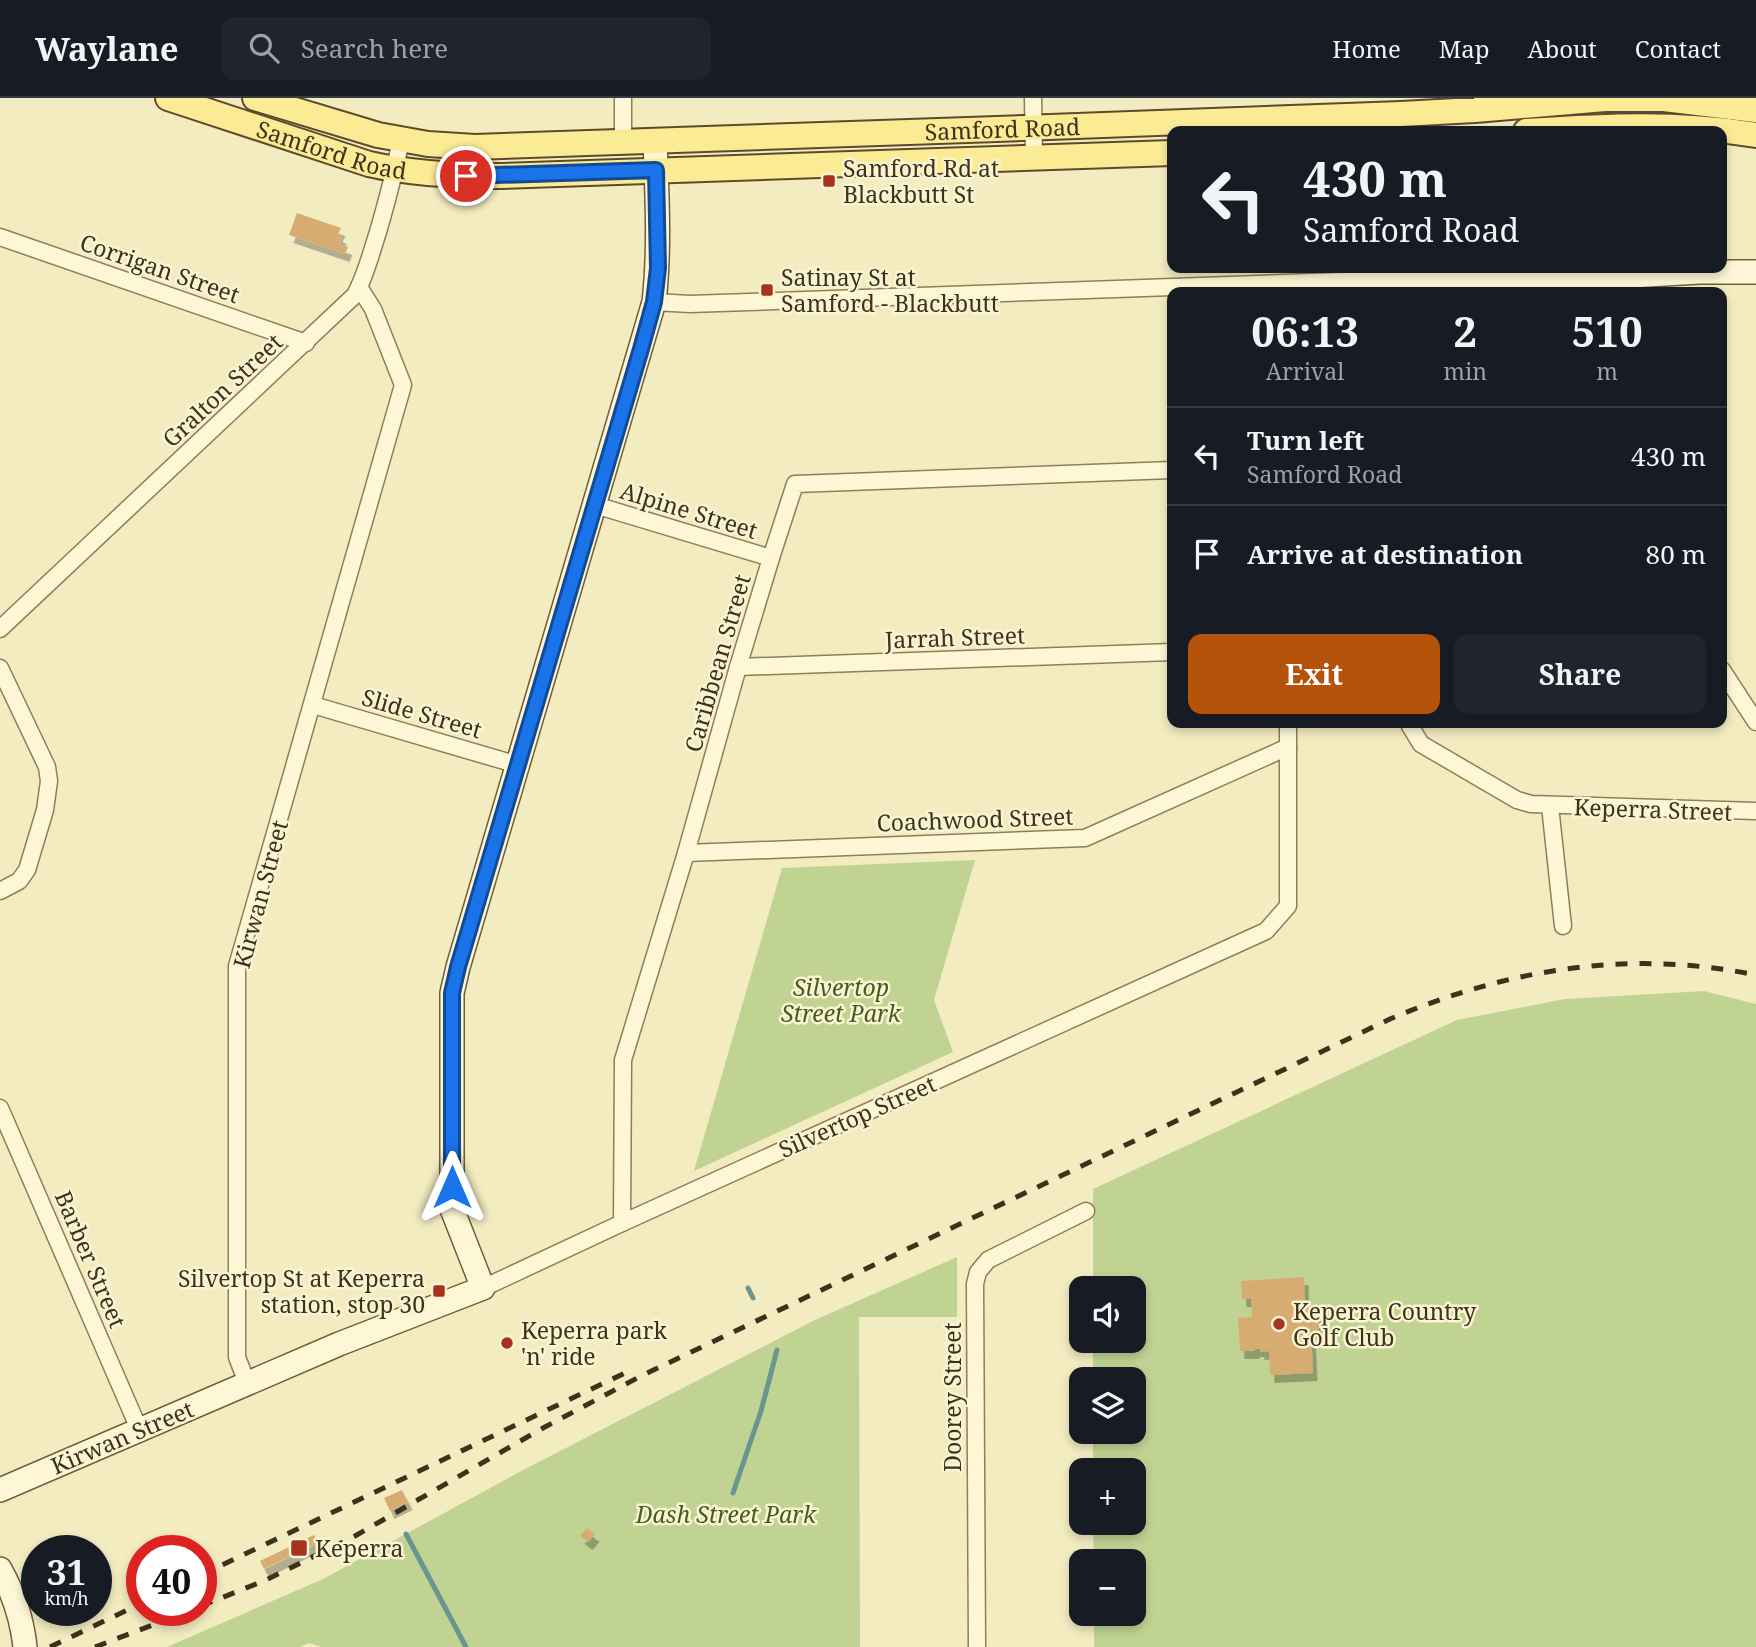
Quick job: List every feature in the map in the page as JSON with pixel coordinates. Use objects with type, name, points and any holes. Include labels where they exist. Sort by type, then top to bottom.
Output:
[{"type":"main road","name":"Samford Road","points":[[168,98],[335,154],[395,170],[441,175],[1167,153]]},
{"type":"main road","name":"Samford Road","points":[[264,99],[347,127],[401,139],[475,147],[1033,128],[1401,122],[1475,110],[1605,99],[1684,100],[1751,106]]},
{"type":"main road","points":[[1607,126],[1652,126]]},
{"type":"main road","points":[[1727,130],[1756,135]]},
{"type":"street","points":[[623,98],[623,142]]},
{"type":"street","points":[[1032,98],[1034,158]]},
{"type":"street","points":[[1680,126],[1684,100]]},
{"type":"street","name":"Gralton Street","points":[[2,625],[350,301],[359,287],[371,255],[401,139]]},
{"type":"street","points":[[483,1288],[453,1209],[452,993],[654,302],[658,268],[654,141]]},
{"type":"street","name":"Corrigan Street","points":[[0,237],[306,342]]},
{"type":"street","points":[[1727,272],[1756,272]]},
{"type":"street","points":[[1171,287],[1398,279],[1427,283],[1597,285],[1691,273]]},
{"type":"street","name":"Kirwan Street","points":[[0,1490],[247,1383],[237,1357],[237,966],[403,385],[373,309],[359,287]]},
{"type":"street","points":[[654,302],[690,304],[1167,287]]},
{"type":"street","name":"Caribbean Street","points":[[622,1223],[623,1060],[686,853],[738,667],[795,484],[1167,470]]},
{"type":"street","name":"Alpine Street","points":[[595,505],[771,558]]},
{"type":"street","name":"Jarrah Street","points":[[738,667],[1167,652]]},
{"type":"street","points":[[0,668],[47,767],[49,781],[45,810],[27,870],[19,881],[0,891]]},
{"type":"street","points":[[1727,678],[1756,722]]},
{"type":"street","name":"Slide Street","points":[[313,705],[518,765]]},
{"type":"street","name":"Silvertop Street","points":[[247,1383],[483,1288],[1266,931],[1288,906],[1288,728]]},
{"type":"street","name":"Keperra Street","points":[[1411,728],[1421,744],[1517,800],[1531,804],[1756,811]]},
{"type":"street","name":"Coachwood Street","points":[[686,853],[1085,838],[1288,747]]},
{"type":"street","name":"Keperra Street","points":[[1550,806],[1563,926]]},
{"type":"street","name":"Barber Street","points":[[0,1108],[139,1429]]},
{"type":"street","name":"Doorey Street","points":[[976,1647],[975,1284],[978,1272],[988,1260],[1086,1211]]},
{"type":"street","points":[[0,1569],[17,1604],[25,1647]]},
{"type":"street","points":[[0,1602],[10,1625],[25,1647]]},
{"type":"green space","name":"Silvertop Street Park","points":[[975,860],[934,1000],[953,1052],[694,1171],[782,868]]},
{"type":"green space","points":[[1704,991],[1756,1004],[1756,1647],[1094,1647],[1094,1626],[1146,1626],[1146,1549],[1094,1549],[1093,1535],[1146,1535],[1146,1458],[1093,1458],[1093,1444],[1146,1444],[1146,1367],[1093,1367],[1093,1353],[1146,1353],[1146,1276],[1093,1276],[1093,1189],[1457,1020],[1565,999]]},
{"type":"green space","name":"Dash Street Park","points":[[957,1257],[957,1317],[859,1317],[860,1647],[321,1647],[309,1643],[300,1647],[167,1647],[323,1579],[525,1469],[815,1320]]},
{"type":"building","points":[[297,213],[341,228],[338,234],[342,236],[339,244],[348,247],[345,254],[289,235]]},
{"type":"building","name":"Keperra Country Golf Club","points":[[1304,1277],[1305,1306],[1318,1306],[1319,1330],[1311,1331],[1313,1373],[1270,1375],[1269,1351],[1240,1351],[1238,1318],[1252,1317],[1251,1299],[1242,1299],[1241,1281]]},
{"type":"building","points":[[402,1490],[408,1502],[390,1511],[384,1498]]},
{"type":"building","points":[[587,1528],[595,1534],[588,1542],[580,1536]]},
{"type":"building","points":[[314,1535],[318,1543],[264,1569],[260,1561]]},
{"type":"waterway","points":[[748,1288],[753,1298]]},
{"type":"waterway","points":[[733,1493],[761,1411],[777,1350]]},
{"type":"waterway","points":[[406,1534],[466,1647]]},
{"type":"railway","points":[[217,1600],[266,1580],[355,1536],[543,1428],[641,1376],[1390,1019],[1479,987],[1570,969],[1615,964],[1662,964],[1709,967],[1756,975]]},
{"type":"railway","points":[[217,1567],[625,1373]]},
{"type":"railway","points":[[50,1647],[126,1611]]},
{"type":"railway","points":[[95,1647],[150,1626]]},
{"type":"place","name":"Samford Rd at Blackbutt St","points":[[829,181]]},
{"type":"place","name":"Satinay St at Samford - Blackbutt","points":[[767,290]]},
{"type":"place","name":"Silvertop St at Keperra station, stop 30","points":[[439,1291]]},
{"type":"place","name":"Keperra Country Golf Club","points":[[1279,1324]]},
{"type":"place","name":"Keperra park 'n' ride","points":[[507,1343]]},
{"type":"place","name":"Keperra","points":[[299,1548]]},
{"type":"route","points":[[452,1187],[452,993],[641,349],[654,302],[658,268],[656,170],[466,176]]}]
